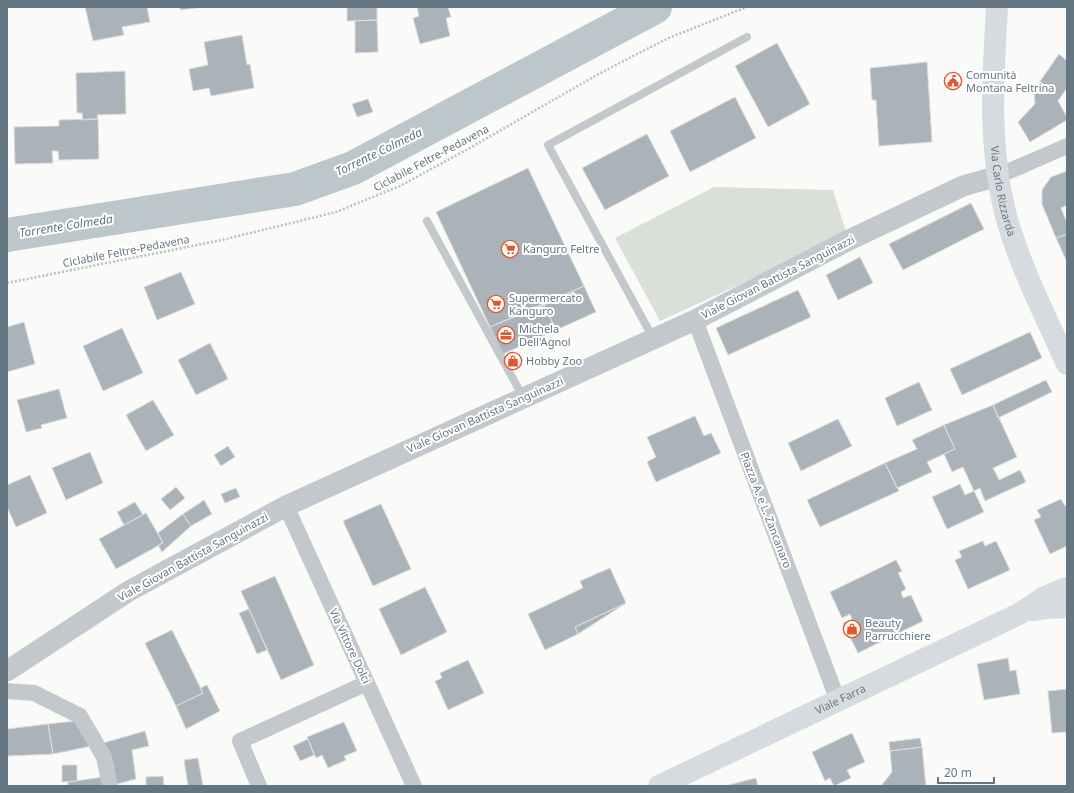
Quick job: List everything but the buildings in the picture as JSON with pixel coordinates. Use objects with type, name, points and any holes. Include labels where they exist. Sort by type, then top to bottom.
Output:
[{"type":"main road","name":"Via Carlo Rizzarda","points":[[997,7],[992,115],[998,176],[1004,207],[1013,237],[1067,364]]},
{"type":"main road","name":"Viale Farra","points":[[659,786],[1020,613],[1043,598],[1067,588]]},
{"type":"main road","name":"Viale Farra","points":[[1020,613],[1046,608],[1067,607]]},
{"type":"street","points":[[998,176],[1067,146]]},
{"type":"street","name":"Viale Giovan Battista Sanguinazzi","points":[[7,671],[129,590],[286,506],[694,320],[849,240],[963,186],[998,176]]},
{"type":"street","name":"Piazza A. e L. Zancanaro","points":[[694,320],[838,701]]},
{"type":"street","name":"Via Vittore Dolci","points":[[286,506],[414,786]]},
{"type":"street","points":[[259,786],[240,741],[367,683]]},
{"type":"street","points":[[7,691],[34,693],[80,716],[104,757],[110,786]]},
{"type":"lane","points":[[654,338],[548,145],[747,38]]},
{"type":"lane","points":[[427,221],[523,397]]},
{"type":"path","name":"Ciclabile Feltre-Pedavena","points":[[7,283],[222,240],[336,212],[400,186],[468,149],[594,76],[671,37],[747,7]]},
{"type":"shaded area","points":[[714,187],[833,190],[847,235],[660,321],[615,238]]},
{"type":"waterway","name":"Torrente Colmeda","points":[[7,235],[295,189],[353,168],[655,7]]},
{"type":"place","name":"Comunità Montana Feltrina","points":[[953,81]]},
{"type":"place","name":"Kanguro Feltre","points":[[510,249]]},
{"type":"place","name":"Supermercato Kanguro","points":[[496,304]]},
{"type":"place","name":"Michela Dell'Agnol","points":[[506,335]]},
{"type":"place","name":"Hobby Zoo","points":[[513,361]]},
{"type":"place","name":"Beauty Parrucchiere","points":[[852,629]]}]
